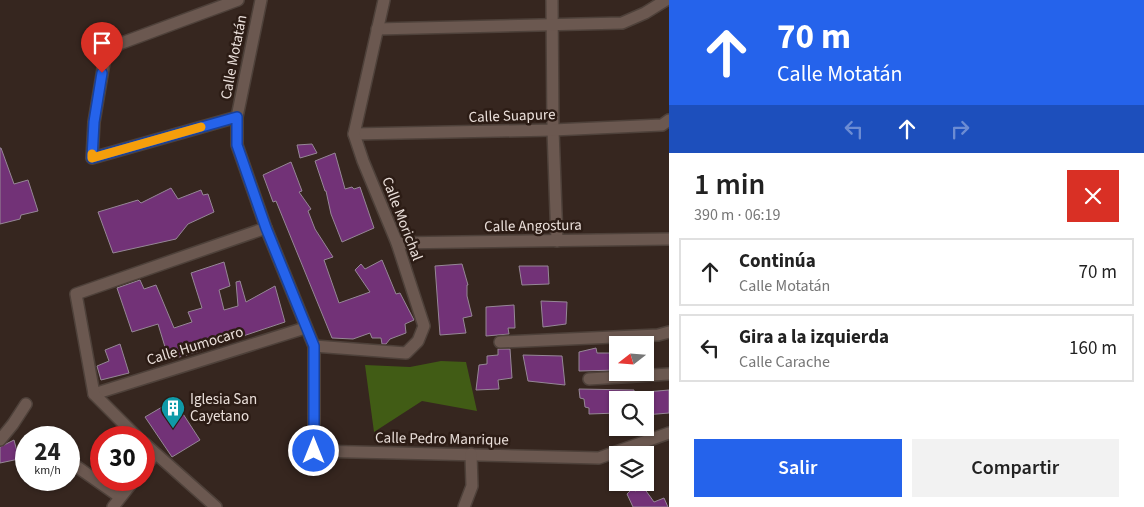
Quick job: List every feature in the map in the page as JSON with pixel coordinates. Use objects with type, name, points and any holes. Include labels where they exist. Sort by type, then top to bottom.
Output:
[{"type":"street","points":[[237,117],[92,158],[94,122],[106,57],[119,44],[238,0]]},
{"type":"street","name":"Calle Motatán","points":[[261,0],[237,117],[237,145],[266,228],[305,328],[314,346]]},
{"type":"street","points":[[354,134],[384,0]]},
{"type":"street","points":[[552,0],[553,130],[557,241]]},
{"type":"street","points":[[377,29],[622,23],[645,13],[666,0]]},
{"type":"street","name":"Calle Suapure","points":[[354,134],[553,130],[662,125],[669,120]]},
{"type":"street","name":"Calle Morichal","points":[[314,346],[406,353],[418,341],[424,326],[397,243],[363,161],[354,134]]},
{"type":"street","points":[[126,426],[94,394],[76,294],[266,228]]},
{"type":"street","name":"Calle Angostura","points":[[397,243],[669,239]]},
{"type":"street","name":"Calle Humocaro","points":[[94,394],[305,328]]},
{"type":"street","points":[[500,342],[658,335],[669,332]]},
{"type":"street","name":"Calle Pedro Manrique","points":[[314,346],[314,451],[599,458],[669,433]]},
{"type":"street","points":[[589,379],[669,374]]},
{"type":"street","points":[[0,440],[26,404]]},
{"type":"street","points":[[155,454],[216,507]]},
{"type":"street","points":[[464,507],[472,486],[471,454]]},
{"type":"street","points":[[80,469],[120,497]]},
{"type":"street","points":[[113,507],[125,491]]},
{"type":"green space","points":[[441,361],[466,362],[477,411],[422,401],[374,432],[365,365],[410,367]]},
{"type":"building","points":[[312,144],[317,153],[300,158],[297,145]]},
{"type":"building","points":[[0,148],[14,184],[28,180],[38,211],[21,215],[20,219],[0,224]]},
{"type":"building","points":[[335,153],[345,189],[360,187],[374,228],[342,242],[331,214],[326,191],[315,161]]},
{"type":"building","points":[[291,162],[302,191],[299,192],[311,209],[308,211],[315,229],[333,257],[324,260],[339,303],[370,292],[355,270],[361,264],[365,269],[382,260],[396,294],[400,293],[414,320],[405,324],[406,333],[390,339],[386,344],[382,344],[381,338],[372,338],[370,333],[353,339],[332,338],[276,201],[273,202],[263,175]]},
{"type":"building","points":[[171,188],[178,199],[201,190],[203,195],[208,194],[214,212],[188,224],[176,239],[113,253],[98,212],[138,200],[141,203]]},
{"type":"building","points":[[224,262],[230,286],[219,290],[224,310],[238,306],[236,282],[240,281],[246,302],[275,286],[285,322],[234,339],[234,337],[200,351],[169,360],[158,324],[132,332],[117,288],[140,280],[144,289],[156,285],[174,328],[192,322],[188,312],[202,308],[191,273]]},
{"type":"building","points":[[462,264],[468,285],[467,296],[472,316],[463,318],[466,333],[440,335],[435,266]]},
{"type":"building","points":[[519,266],[548,266],[549,284],[522,285]]},
{"type":"building","points":[[541,301],[567,302],[566,324],[543,327]]},
{"type":"building","points":[[514,305],[515,328],[508,328],[509,334],[486,336],[486,307]]},
{"type":"building","points":[[120,344],[129,373],[101,380],[97,366],[109,361],[105,350]]},
{"type":"building","points":[[596,348],[597,353],[609,353],[609,370],[579,371],[579,352]]},
{"type":"building","points":[[498,349],[510,349],[512,378],[498,380],[499,389],[476,390],[479,365],[487,364],[487,356],[498,355]]},
{"type":"building","points":[[523,355],[562,356],[565,385],[528,381]]},
{"type":"building","points":[[579,389],[634,390],[609,391],[609,413],[589,414],[589,408],[585,407],[584,399],[580,398]]},
{"type":"building","points":[[669,390],[669,413],[654,414],[654,391]]},
{"type":"building","name":"Iglesia San Cayetano","points":[[174,400],[200,440],[172,457],[155,432],[155,426],[151,426],[145,417]]},
{"type":"building","points":[[14,440],[15,460],[0,463],[0,447]]},
{"type":"building","points":[[630,491],[646,491],[654,502],[664,498],[668,507],[633,507],[627,494]]},
{"type":"slow traffic","points":[[92,154],[92,158],[201,127]]},
{"type":"place","name":"Iglesia San Cayetano","points":[[173,429]]},
{"type":"route","points":[[102,73],[94,122],[92,158],[237,117],[237,145],[266,228],[305,328],[314,346],[314,451]]}]
